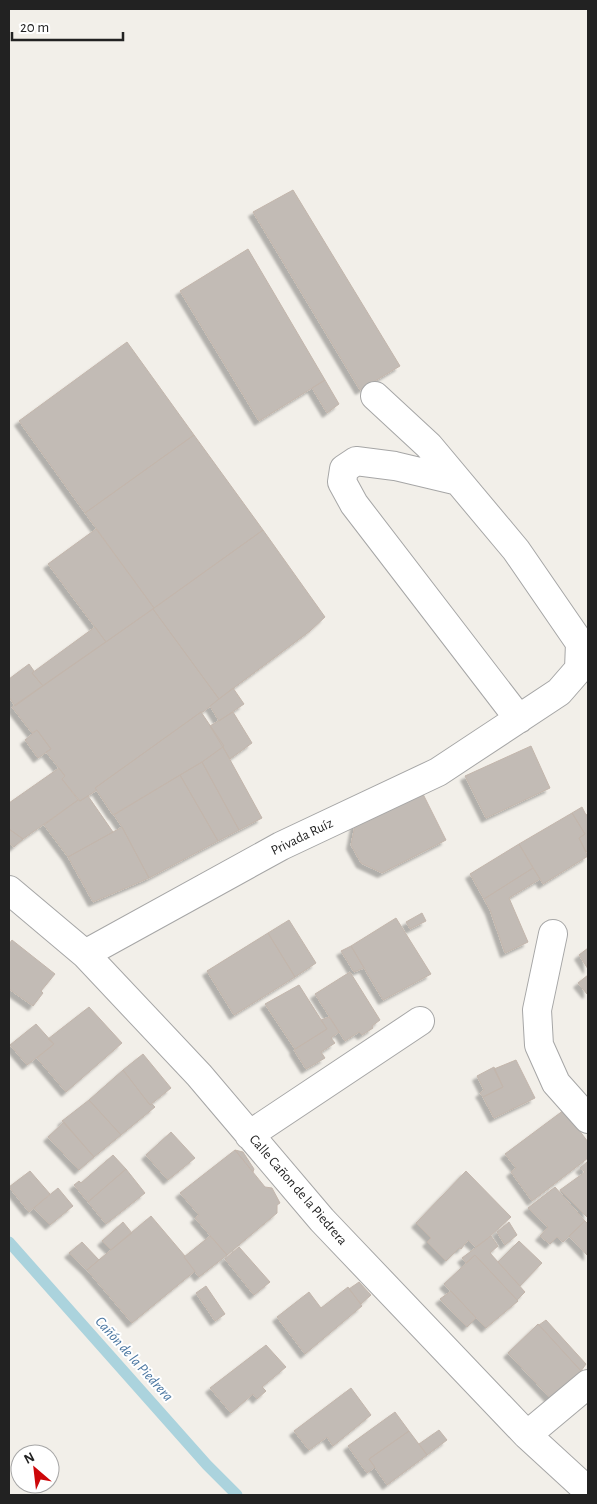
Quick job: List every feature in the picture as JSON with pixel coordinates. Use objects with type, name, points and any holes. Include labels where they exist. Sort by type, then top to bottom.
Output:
[{"type":"street","name":"Privada Ruíz","points":[[85,954],[281,846],[438,772],[559,692],[580,669],[580,642],[516,550],[429,446],[375,396]]},
{"type":"street","points":[[458,481],[395,466],[356,461],[344,469],[342,482],[354,504],[519,719]]},
{"type":"street","name":"Calle Cañon de la Piedrera","points":[[9,890],[85,954],[199,1075],[322,1220],[527,1435],[588,1491]]},
{"type":"street","points":[[553,934],[537,1010],[539,1045],[556,1082],[588,1118]]},
{"type":"street","points":[[249,1135],[420,1021]]},
{"type":"street","points":[[527,1435],[588,1384]]},
{"type":"building","points":[[293,190],[400,366],[360,390],[253,212]]},
{"type":"building","points":[[248,249],[325,380],[259,421],[180,291]]},
{"type":"building","points":[[127,342],[194,435],[85,513],[19,421]]},
{"type":"building","points":[[325,380],[339,404],[327,413],[312,388]]},
{"type":"building","points":[[194,435],[263,530],[154,608],[85,513]]},
{"type":"building","points":[[96,529],[154,608],[106,642],[48,564]]},
{"type":"building","points":[[263,530],[325,617],[310,631],[219,699],[153,609]]},
{"type":"building","points":[[153,609],[219,699],[95,788],[97,790],[80,801],[62,779],[65,776],[46,752],[51,749],[37,730],[32,733],[12,707]]},
{"type":"building","points":[[95,627],[106,642],[43,686],[32,673]]},
{"type":"building","points":[[29,664],[34,671],[32,673],[43,686],[15,706],[9,697],[9,679]]},
{"type":"building","points":[[233,688],[244,704],[219,721],[210,706]]},
{"type":"building","points":[[201,712],[224,746],[202,762],[113,815],[95,788]]},
{"type":"building","points":[[233,712],[252,743],[230,759],[210,726]]},
{"type":"building","points":[[37,730],[51,749],[38,758],[25,740]]},
{"type":"building","points":[[531,746],[550,788],[486,818],[465,776]]},
{"type":"building","points":[[223,747],[262,818],[239,830],[202,762]]},
{"type":"building","points":[[202,762],[239,830],[218,841],[180,775]]},
{"type":"building","points":[[59,768],[65,776],[62,779],[78,800],[23,839],[9,829],[9,803]]},
{"type":"building","points":[[180,775],[218,841],[149,878],[114,815]]},
{"type":"building","points":[[422,792],[446,840],[382,873],[361,863],[351,845],[356,820]]},
{"type":"building","points":[[88,796],[113,832],[68,857],[44,825],[78,800],[80,801]]},
{"type":"building","points":[[582,807],[586,815],[588,814],[588,850],[586,852],[579,838],[585,834],[572,813]]},
{"type":"building","points":[[572,813],[585,834],[579,838],[588,856],[543,884],[519,844]]},
{"type":"building","points":[[122,827],[149,878],[93,902],[68,857]]},
{"type":"building","points":[[9,829],[23,839],[14,847],[9,843]]},
{"type":"building","points":[[519,844],[533,868],[484,899],[470,874]]},
{"type":"building","points":[[533,868],[540,879],[509,898],[528,942],[505,953],[490,910],[484,899]]},
{"type":"building","points":[[422,913],[426,921],[410,929],[406,922]]},
{"type":"building","points":[[396,918],[431,974],[383,1000],[351,946]]},
{"type":"building","points":[[289,920],[316,963],[295,977],[268,933]]},
{"type":"building","points":[[268,933],[295,977],[234,1015],[207,971]]},
{"type":"building","points":[[12,940],[55,974],[41,991],[43,993],[33,1006],[9,989],[9,944]]},
{"type":"building","points":[[351,946],[364,968],[354,972],[341,951]]},
{"type":"building","points":[[588,948],[588,969],[579,955]]},
{"type":"building","points":[[350,972],[380,1020],[372,1026],[373,1028],[362,1035],[359,1032],[345,1041],[315,994]]},
{"type":"building","points":[[588,975],[588,993],[587,994],[578,983]]},
{"type":"building","points":[[299,985],[327,1029],[295,1049],[265,1004]]},
{"type":"building","points":[[89,1007],[122,1043],[66,1092],[37,1058],[54,1044],[48,1039]]},
{"type":"building","points":[[329,1017],[339,1032],[331,1038],[335,1043],[321,1052],[325,1058],[306,1069],[294,1050],[327,1029],[321,1020]]},
{"type":"building","points":[[36,1024],[54,1044],[27,1065],[10,1045]]},
{"type":"building","points":[[143,1054],[171,1088],[150,1105],[123,1070]]},
{"type":"building","points":[[516,1060],[535,1098],[494,1118],[483,1097],[503,1087],[494,1069]]},
{"type":"building","points":[[494,1067],[503,1087],[483,1097],[480,1093],[484,1090],[477,1076]]},
{"type":"building","points":[[123,1070],[150,1105],[152,1104],[155,1107],[121,1135],[89,1100]]},
{"type":"building","points":[[89,1100],[121,1135],[94,1157],[62,1121]]},
{"type":"building","points":[[564,1110],[588,1142],[588,1158],[532,1201],[511,1172],[516,1168],[505,1154]]},
{"type":"building","points":[[64,1122],[94,1157],[79,1170],[48,1137]]},
{"type":"building","points":[[171,1132],[195,1158],[168,1180],[146,1155]]},
{"type":"building","points":[[235,1150],[243,1152],[254,1169],[253,1172]]},
{"type":"building","points":[[235,1150],[265,1187],[272,1188],[280,1203],[277,1205],[277,1213],[227,1255],[195,1218],[199,1215],[180,1193]]},
{"type":"building","points":[[113,1155],[126,1169],[88,1202],[74,1185],[79,1181],[81,1183]]},
{"type":"building","points":[[588,1161],[587,1217],[560,1190],[585,1172],[580,1168]]},
{"type":"building","points":[[126,1169],[145,1193],[106,1224],[88,1202]]},
{"type":"building","points":[[30,1171],[50,1194],[29,1212],[9,1187]]},
{"type":"building","points":[[466,1171],[511,1217],[476,1247],[468,1240],[461,1249],[459,1248],[446,1261],[427,1242],[431,1238],[416,1223]]},
{"type":"building","points":[[555,1187],[585,1221],[563,1242],[557,1237],[550,1244],[540,1236],[548,1227],[528,1208]]},
{"type":"building","points":[[58,1188],[73,1206],[50,1225],[34,1208]]},
{"type":"building","points":[[151,1216],[185,1256],[195,1271],[132,1323],[87,1270]]},
{"type":"building","points":[[585,1221],[588,1224],[588,1256],[569,1236]]},
{"type":"building","points":[[123,1222],[132,1233],[111,1250],[102,1241]]},
{"type":"building","points":[[509,1222],[517,1235],[505,1245],[497,1232]]},
{"type":"building","points":[[210,1236],[227,1255],[199,1277],[184,1257]]},
{"type":"building","points":[[491,1236],[498,1246],[490,1253],[525,1292],[517,1300],[475,1255],[466,1263],[462,1258]]},
{"type":"building","points":[[519,1241],[542,1263],[520,1286],[498,1262]]},
{"type":"building","points":[[82,1242],[99,1260],[87,1270],[69,1253]]},
{"type":"building","points":[[239,1247],[270,1282],[254,1295],[225,1259]]},
{"type":"building","points":[[475,1255],[518,1301],[486,1328],[444,1284]]},
{"type":"building","points":[[359,1282],[371,1295],[361,1304],[349,1289]]},
{"type":"building","points":[[206,1286],[225,1314],[215,1321],[196,1293]]},
{"type":"building","points":[[348,1287],[362,1306],[305,1354],[277,1317],[309,1292],[321,1308]]},
{"type":"building","points":[[451,1291],[476,1318],[467,1327],[440,1299]]},
{"type":"building","points":[[546,1320],[586,1364],[581,1371],[539,1325]]},
{"type":"building","points":[[538,1324],[581,1371],[551,1399],[508,1353]]},
{"type":"building","points":[[266,1345],[286,1367],[262,1387],[266,1391],[257,1399],[253,1394],[231,1413],[210,1388]]},
{"type":"building","points":[[351,1388],[371,1415],[333,1446],[327,1437],[309,1450],[294,1431]]},
{"type":"building","points":[[395,1412],[409,1431],[369,1459],[375,1467],[367,1473],[348,1446]]},
{"type":"building","points":[[439,1430],[447,1440],[427,1455],[419,1444]]},
{"type":"building","points":[[409,1431],[427,1455],[387,1485],[369,1459]]},
{"type":"waterway","name":"Cañón de la Piedrera","points":[[9,1242],[207,1465],[237,1495]]}]
